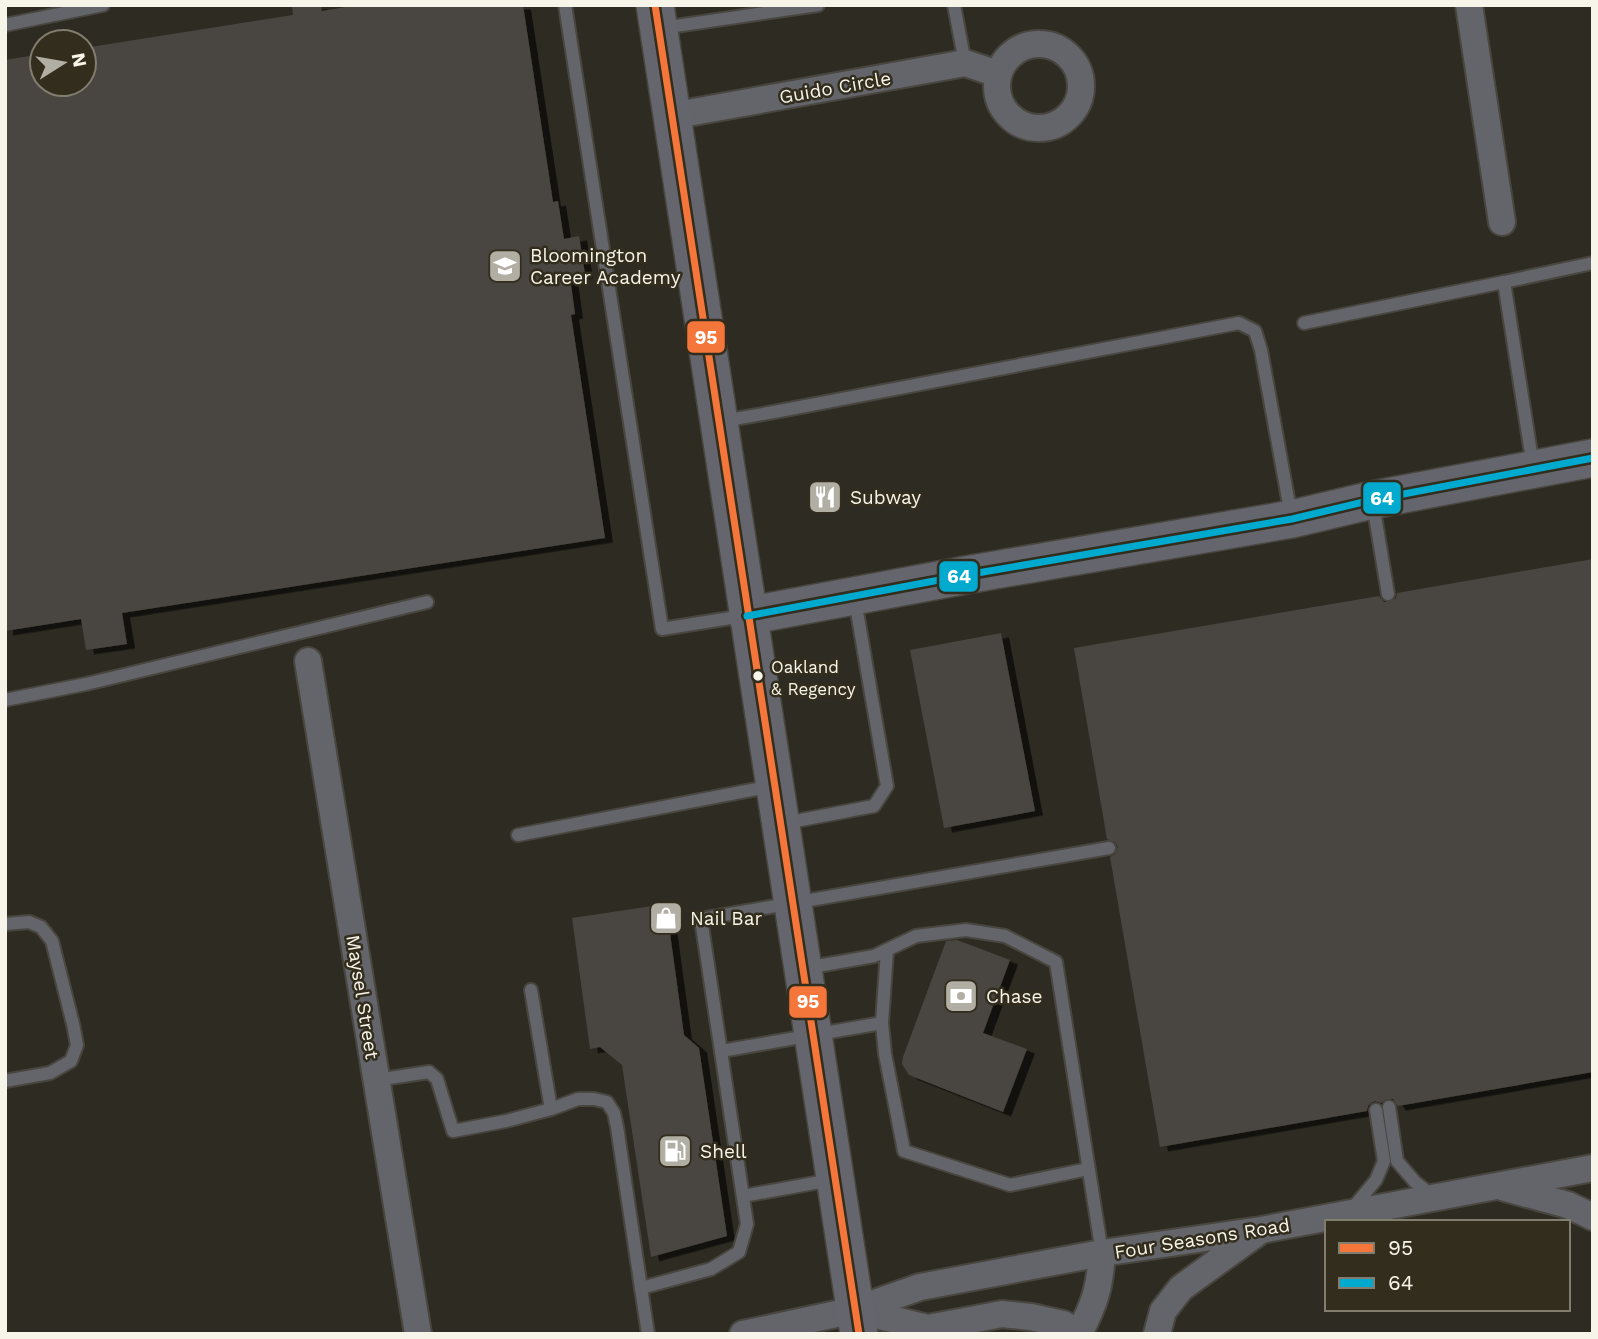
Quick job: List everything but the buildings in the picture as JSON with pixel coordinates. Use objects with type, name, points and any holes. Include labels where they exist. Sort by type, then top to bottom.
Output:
[{"type":"main road","points":[[656,17],[857,1322]]},
{"type":"main road","points":[[747,616],[1292,519],[1372,500],[1593,458]]},
{"type":"street","points":[[1469,5],[1502,222]]},
{"type":"street","name":"Guido Circle","points":[[671,116],[965,63],[998,74]]},
{"type":"street","name":"Maysel Street","points":[[309,661],[418,1334]]},
{"type":"street","name":"Four Seasons Road","points":[[857,1322],[920,1287],[1102,1253],[1261,1230],[1593,1168]]},
{"type":"street","points":[[1496,1186],[1568,1205],[1593,1217]]},
{"type":"street","points":[[1157,1334],[1163,1311],[1181,1288],[1261,1230]]},
{"type":"street","points":[[1080,1334],[1090,1313],[1100,1279],[1102,1253]]},
{"type":"street","name":"Four Seasons Road","points":[[743,1334],[857,1322],[928,1328],[1002,1314],[1063,1324],[1080,1334]]},
{"type":"lane","points":[[5,25],[103,5]]},
{"type":"lane","points":[[565,5],[662,629],[747,616]]},
{"type":"lane","points":[[656,17],[818,5]]},
{"type":"lane","points":[[954,5],[965,63]]},
{"type":"lane","points":[[1304,323],[1593,263]]},
{"type":"lane","points":[[1504,282],[1533,470]]},
{"type":"lane","points":[[718,421],[1239,323],[1255,331],[1261,350],[1292,519]]},
{"type":"lane","points":[[1372,500],[1388,594]]},
{"type":"lane","points":[[780,824],[874,806],[887,786],[854,596]]},
{"type":"lane","points":[[5,700],[86,684],[427,602]]},
{"type":"lane","points":[[518,835],[774,786]]},
{"type":"lane","points":[[641,1288],[711,1269],[739,1252],[747,1224],[701,919],[1109,848]]},
{"type":"lane","points":[[5,924],[29,922],[41,927],[52,941],[77,1045],[71,1061],[50,1073],[5,1082]]},
{"type":"lane","points":[[803,969],[874,956],[916,936],[966,930],[1005,936],[1056,962],[1102,1253]]},
{"type":"lane","points":[[887,950],[881,1023],[904,1150],[1010,1185],[1088,1169]]},
{"type":"lane","points":[[531,990],[551,1109]]},
{"type":"lane","points":[[721,1051],[881,1023]]},
{"type":"lane","points":[[376,1080],[429,1072],[437,1079],[453,1131],[506,1121],[578,1099],[607,1102],[614,1113],[648,1334]]},
{"type":"lane","points":[[1348,1214],[1376,1180],[1384,1161],[1383,1109],[1397,1161],[1415,1182],[1434,1197]]},
{"type":"lane","points":[[743,1196],[835,1179]]},
{"type":"transit line","name":"95","points":[[655,5],[859,1334]]},
{"type":"transit line","name":"64","points":[[747,616],[1292,519],[1372,500],[1593,458]]},
{"type":"place","name":"Bloomington Career Academy","points":[[505,266]]},
{"type":"place","name":"Subway","points":[[825,497]]},
{"type":"place","name":"Oakland & Regency","points":[[758,676]]},
{"type":"place","name":"Nail Bar","points":[[666,918]]},
{"type":"place","name":"Chase","points":[[961,996]]},
{"type":"place","name":"Shell","points":[[675,1151]]}]
